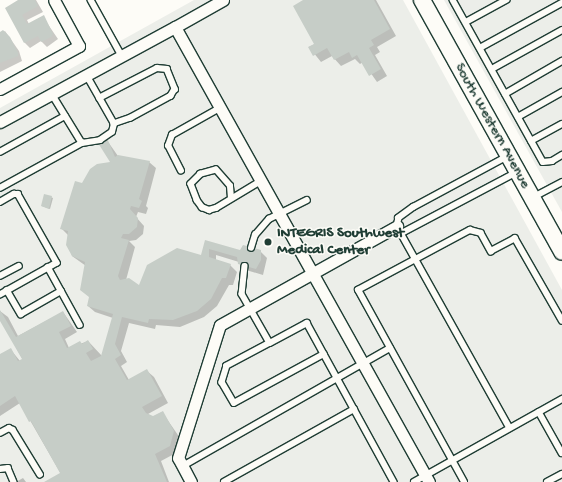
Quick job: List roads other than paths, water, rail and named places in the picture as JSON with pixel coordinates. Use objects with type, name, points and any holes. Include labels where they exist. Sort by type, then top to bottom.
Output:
[{"type":"main road","name":"South Western Avenue","points":[[422,0],[562,252]]},
{"type":"street","points":[[0,89],[79,46],[54,0]]},
{"type":"street","points":[[0,122],[223,0]]},
{"type":"street","points":[[175,27],[427,479]]},
{"type":"street","points":[[191,482],[178,458],[220,325],[312,272],[400,229]]},
{"type":"lane","points":[[91,0],[122,56]]},
{"type":"lane","points":[[453,0],[543,162],[552,161],[562,155]]},
{"type":"lane","points":[[466,22],[506,0]]},
{"type":"lane","points":[[480,48],[562,2]]},
{"type":"lane","points":[[492,70],[562,30]]},
{"type":"lane","points":[[505,94],[562,61]]},
{"type":"lane","points":[[99,98],[157,68],[167,69],[175,88],[171,96],[131,118],[114,124]]},
{"type":"lane","points":[[0,188],[82,143],[86,144],[100,140],[112,132],[114,124],[86,76]]},
{"type":"lane","points":[[518,117],[562,92]]},
{"type":"lane","points":[[52,94],[82,143]]},
{"type":"lane","points":[[181,171],[168,146],[172,135],[220,108]]},
{"type":"lane","points":[[0,152],[65,116]]},
{"type":"lane","points":[[531,141],[562,124]]},
{"type":"lane","points":[[509,156],[414,207],[399,218],[400,229],[510,428]]},
{"type":"lane","points":[[231,198],[230,186],[216,170],[202,174],[191,184],[200,203],[209,210],[231,198],[261,181]]},
{"type":"lane","points":[[400,229],[518,172]]},
{"type":"lane","points":[[532,198],[562,182]]},
{"type":"lane","points":[[0,202],[14,194],[18,194],[57,263],[0,294]]},
{"type":"lane","points":[[251,248],[255,235],[261,226],[307,200]]},
{"type":"lane","points":[[464,482],[358,290],[470,230],[481,233],[491,251],[515,238],[562,320]]},
{"type":"lane","points":[[0,276],[20,266]]},
{"type":"lane","points":[[245,266],[242,294],[270,343]]},
{"type":"lane","points":[[48,267],[80,325]]},
{"type":"lane","points":[[7,290],[21,314],[62,291]]},
{"type":"lane","points":[[324,354],[234,403],[222,382],[227,366],[307,323],[324,354],[337,379],[394,482]]},
{"type":"lane","points":[[183,466],[390,348]]},
{"type":"lane","points":[[414,482],[427,479],[453,460],[562,399]]},
{"type":"lane","points":[[224,482],[354,409]]},
{"type":"lane","points":[[539,412],[562,453]]},
{"type":"lane","points":[[0,433],[9,428],[13,430],[40,474]]},
{"type":"lane","points":[[0,469],[8,468],[14,482]]},
{"type":"lane","points":[[548,482],[562,474]]},
{"type":"place","name":"INTEGRIS Southwest Medical Center","points":[[268,242]]}]
